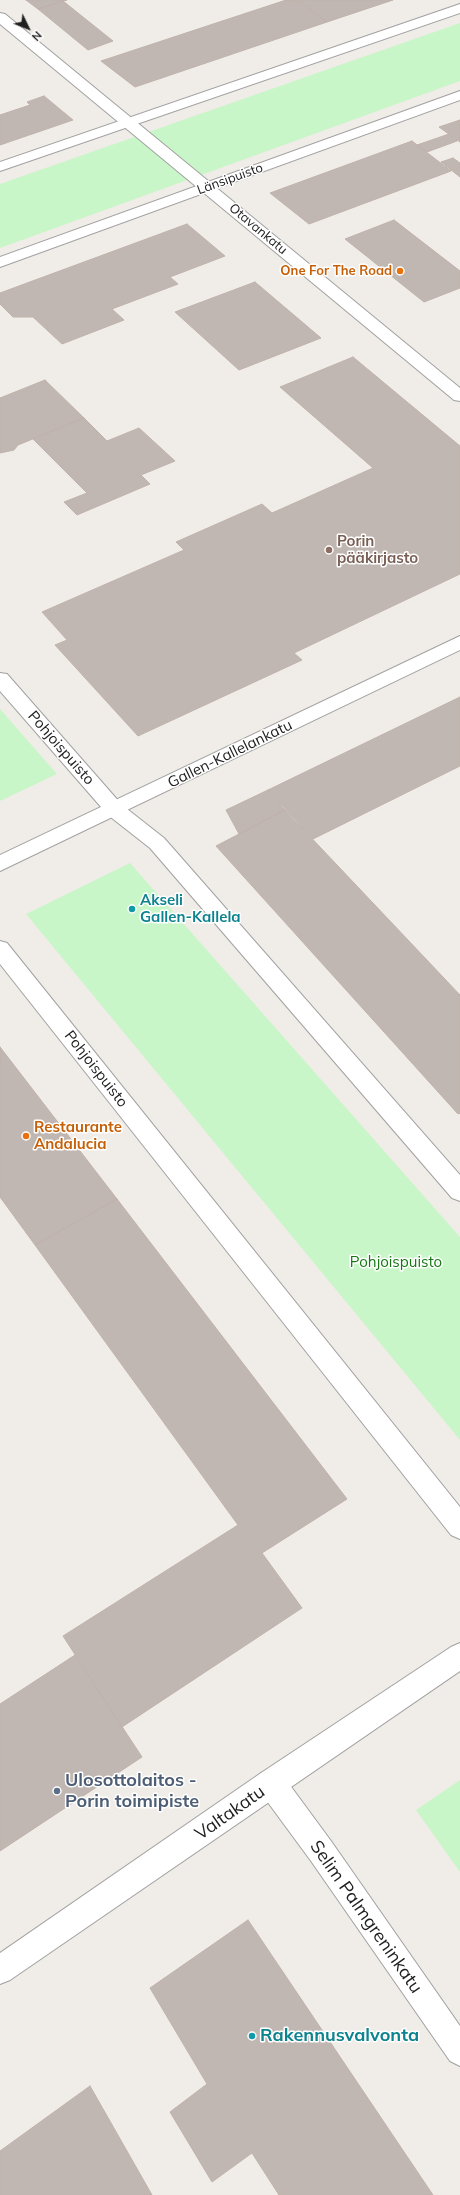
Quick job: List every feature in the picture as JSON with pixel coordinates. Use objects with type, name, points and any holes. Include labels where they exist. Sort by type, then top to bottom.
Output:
[{"type":"street","points":[[0,167],[460,8]]},
{"type":"street","name":"Otavankatu","points":[[0,17],[460,396]]},
{"type":"street","name":"Länsipuisto","points":[[0,262],[460,94]]},
{"type":"street","name":"Gallen-Kallelankatu","points":[[0,864],[115,810],[460,642]]},
{"type":"street","name":"Pohjoispuisto","points":[[0,679],[115,810],[157,843],[460,1191]]},
{"type":"street","name":"Pohjoispuisto","points":[[0,949],[460,1527]]},
{"type":"street","name":"Valtakatu","points":[[0,1970],[271,1783],[460,1656]]},
{"type":"street","name":"Selim Palmgreninkatu","points":[[271,1783],[321,1851],[460,2051]]},
{"type":"green space","points":[[460,23],[460,81],[0,248],[0,184]]},
{"type":"green space","points":[[0,709],[57,774],[0,801]]},
{"type":"green space","name":"Pohjoispuisto","points":[[130,863],[460,1237],[460,1440],[26,914]]},
{"type":"green space","points":[[460,1780],[460,1872],[416,1810]]},
{"type":"building","points":[[26,0],[67,0],[38,9]]},
{"type":"building","points":[[286,0],[297,0],[327,22],[135,87],[101,61]]},
{"type":"building","points":[[298,0],[393,0],[327,22]]},
{"type":"building","points":[[63,1],[113,41],[88,50],[38,9]]},
{"type":"building","points":[[44,96],[73,120],[0,145],[0,115],[30,105],[27,102]]},
{"type":"building","points":[[460,120],[460,142],[439,127]]},
{"type":"building","points":[[449,134],[457,141],[427,152],[417,145]]},
{"type":"building","points":[[412,141],[451,171],[309,224],[270,193]]},
{"type":"building","points":[[453,158],[460,163],[460,177],[441,162]]},
{"type":"building","points":[[394,220],[460,271],[460,288],[424,302],[345,239]]},
{"type":"building","points":[[187,224],[225,256],[170,277],[178,284],[112,309],[124,320],[62,344],[33,317],[13,317],[0,304],[0,293]]},
{"type":"building","points":[[255,282],[321,338],[239,370],[175,312]]},
{"type":"building","points":[[353,357],[460,446],[460,574],[294,653],[302,660],[138,736],[55,645],[67,640],[42,612],[184,550],[176,542],[262,504],[272,513],[373,468],[280,387]]},
{"type":"building","points":[[45,380],[84,418],[18,445],[14,450],[0,453],[0,398]]},
{"type":"building","points":[[84,418],[107,441],[139,428],[175,461],[141,475],[150,484],[77,515],[64,502],[87,493],[33,439]]},
{"type":"building","points":[[460,697],[460,766],[313,839],[268,790]]},
{"type":"building","points":[[268,790],[285,810],[239,834],[226,810]]},
{"type":"building","points":[[285,810],[460,995],[460,1113],[458,1114],[216,846]]},
{"type":"building","points":[[0,1047],[117,1199],[35,1245],[0,1197]]},
{"type":"building","points":[[117,1199],[347,1499],[262,1553],[302,1608],[122,1727],[63,1636],[238,1525],[35,1245]]},
{"type":"building","points":[[75,1655],[142,1757],[0,1851],[0,1704]]},
{"type":"building","name":"Rakennusvalvonta","points":[[248,1920],[433,2195],[279,2195],[252,2153],[212,2182],[170,2112],[207,2084],[150,1988]]},
{"type":"building","points":[[90,2086],[152,2195],[0,2195],[0,2151]]},
{"type":"place","name":"One For The Road","points":[[400,271]]},
{"type":"place","name":"Porin pääkirjasto","points":[[329,550]]},
{"type":"place","name":"Akseli Gallen-Kallela","points":[[132,909]]},
{"type":"place","name":"Restaurante Andalucia","points":[[26,1136]]},
{"type":"place","name":"Ulosottolaitos - Porin toimipiste","points":[[57,1791]]},
{"type":"place","name":"Rakennusvalvonta","points":[[252,2036]]}]
